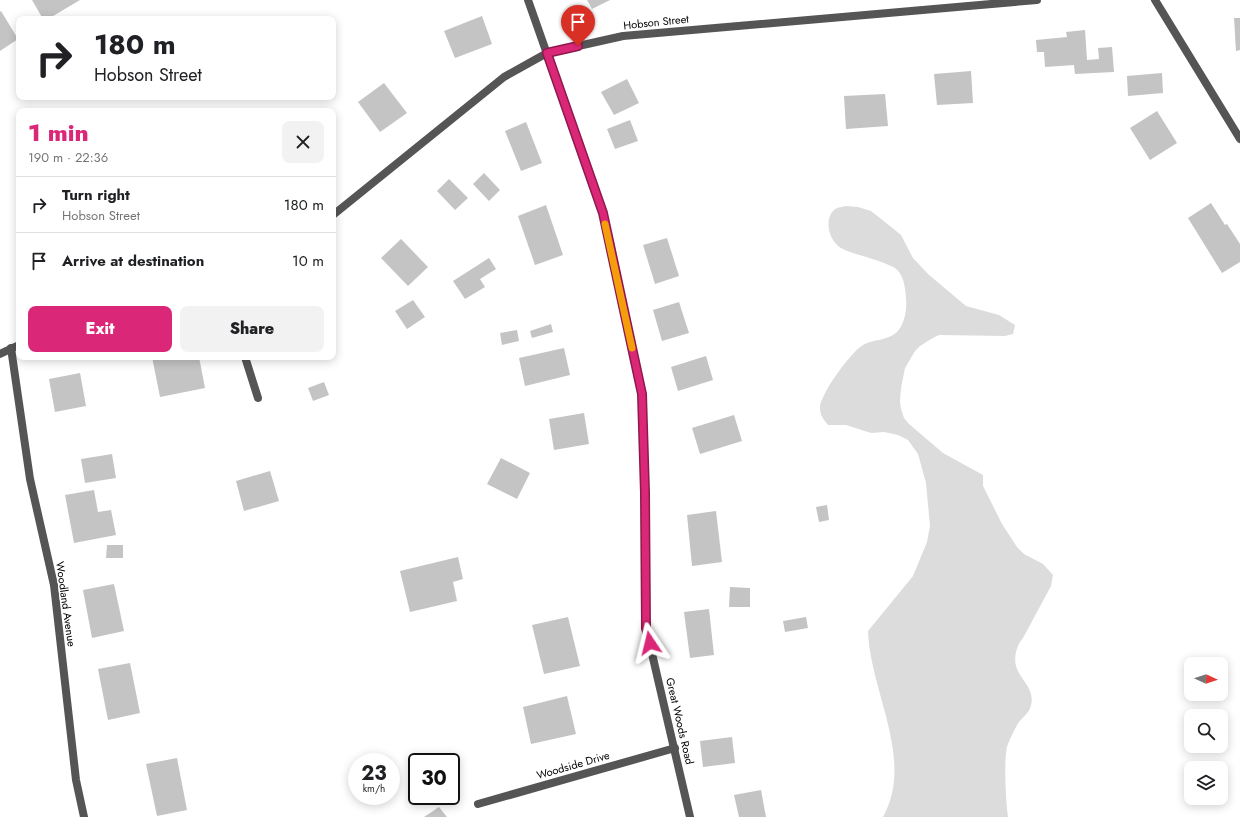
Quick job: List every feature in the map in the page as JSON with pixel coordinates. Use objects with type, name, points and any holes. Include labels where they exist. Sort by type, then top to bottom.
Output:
[{"type":"street","name":"Great Woods Road","points":[[528,0],[603,213],[642,394],[645,493],[646,628],[690,817]]},
{"type":"street","name":"Hobson Street","points":[[336,213],[504,77],[547,53],[623,36],[1036,0]]},
{"type":"street","points":[[1155,0],[1240,139]]},
{"type":"street","points":[[0,354],[16,346]]},
{"type":"street","name":"Woodland Avenue","points":[[11,348],[30,479],[54,585],[76,780],[84,817]]},
{"type":"street","points":[[246,360],[258,398]]},
{"type":"street","name":"Woodside Drive","points":[[478,804],[675,748]]},
{"type":"shaded area","points":[[846,206],[858,207],[871,211],[901,235],[913,258],[928,274],[966,306],[999,315],[1015,325],[1013,334],[1005,336],[939,335],[920,346],[915,351],[905,368],[900,401],[904,418],[909,424],[943,453],[983,475],[983,486],[1002,524],[1017,547],[1024,554],[1043,564],[1053,575],[1051,586],[1016,653],[1015,661],[1017,669],[1030,690],[1032,700],[1029,710],[1019,722],[1006,750],[1005,780],[1008,817],[883,817],[892,795],[894,772],[893,749],[876,678],[868,631],[913,576],[927,542],[930,526],[926,483],[918,454],[908,440],[898,435],[884,432],[871,433],[846,425],[828,425],[823,419],[821,412],[820,407],[825,392],[844,364],[863,345],[889,337],[897,332],[904,321],[906,311],[902,278],[894,267],[841,248],[833,240],[829,230],[829,218],[835,209]]},
{"type":"building","points":[[32,0],[80,0],[53,16],[41,16]]},
{"type":"building","points":[[587,0],[610,0],[592,9]]},
{"type":"building","points":[[1,11],[16,36],[16,40],[0,51]]},
{"type":"building","points":[[482,16],[492,44],[455,58],[444,31]]},
{"type":"building","points":[[1234,18],[1240,18],[1240,50],[1236,51]]},
{"type":"building","points":[[1085,30],[1087,60],[1099,59],[1098,48],[1112,47],[1114,72],[1075,74],[1074,65],[1045,67],[1044,52],[1037,52],[1036,40],[1067,37],[1066,32]]},
{"type":"building","points":[[971,71],[973,103],[937,105],[934,74]]},
{"type":"building","points":[[1162,73],[1163,93],[1128,96],[1127,76]]},
{"type":"building","points":[[627,79],[639,103],[614,115],[601,92]]},
{"type":"building","points":[[384,83],[407,113],[380,132],[358,102]]},
{"type":"building","points":[[885,94],[888,126],[846,129],[844,96]]},
{"type":"building","points":[[1157,111],[1177,143],[1150,160],[1130,128]]},
{"type":"building","points":[[630,120],[638,141],[615,149],[607,129]]},
{"type":"building","points":[[526,122],[542,163],[521,171],[505,131]]},
{"type":"building","points":[[484,173],[500,190],[489,201],[473,184]]},
{"type":"building","points":[[449,179],[468,198],[455,210],[437,191]]},
{"type":"building","points":[[1211,203],[1225,225],[1227,224],[1240,244],[1240,262],[1222,273],[1188,218]]},
{"type":"building","points":[[546,205],[563,255],[535,265],[518,216]]},
{"type":"building","points":[[667,238],[679,276],[655,284],[643,245]]},
{"type":"building","points":[[401,239],[428,267],[408,286],[381,258]]},
{"type":"building","points":[[489,258],[496,269],[480,279],[485,287],[465,299],[453,281]]},
{"type":"building","points":[[413,300],[425,317],[407,329],[395,311]]},
{"type":"building","points":[[679,302],[689,333],[662,341],[653,310]]},
{"type":"building","points":[[551,324],[553,332],[532,338],[530,331]]},
{"type":"building","points":[[517,330],[519,341],[502,345],[500,333]]},
{"type":"building","points":[[564,348],[570,375],[525,386],[519,358]]},
{"type":"building","points":[[706,356],[713,380],[678,391],[671,367]]},
{"type":"building","points":[[153,360],[200,360],[205,388],[160,397]]},
{"type":"building","points":[[80,373],[86,406],[55,412],[49,379]]},
{"type":"building","points":[[324,382],[329,395],[313,401],[308,388]]},
{"type":"building","points":[[584,413],[589,444],[554,450],[549,419]]},
{"type":"building","points":[[734,415],[742,441],[700,454],[692,428]]},
{"type":"building","points":[[112,454],[116,478],[85,483],[81,459]]},
{"type":"building","points":[[501,458],[530,473],[517,499],[487,484]]},
{"type":"building","points":[[270,471],[279,501],[244,511],[236,481]]},
{"type":"building","points":[[94,490],[98,512],[111,510],[116,535],[74,543],[65,495]]},
{"type":"building","points":[[827,505],[829,520],[819,522],[816,507]]},
{"type":"building","points":[[716,511],[722,562],[692,566],[687,515]]},
{"type":"building","points":[[107,545],[123,545],[123,558],[106,558]]},
{"type":"building","points":[[458,557],[463,579],[453,582],[457,601],[410,612],[400,571]]},
{"type":"building","points":[[114,584],[124,631],[92,638],[83,590]]},
{"type":"building","points":[[730,587],[750,588],[750,607],[729,607]]},
{"type":"building","points":[[709,609],[714,655],[690,658],[684,612]]},
{"type":"building","points":[[568,617],[580,666],[544,674],[532,625]]},
{"type":"building","points":[[806,617],[808,628],[785,632],[783,621]]},
{"type":"building","points":[[130,663],[140,713],[108,720],[98,669]]},
{"type":"building","points":[[567,696],[576,734],[531,744],[523,707]]},
{"type":"building","points":[[732,737],[735,763],[703,767],[700,741]]},
{"type":"building","points":[[177,758],[187,810],[157,816],[146,764]]},
{"type":"building","points":[[761,790],[766,817],[739,817],[734,795]]},
{"type":"building","points":[[439,807],[447,817],[424,817]]},
{"type":"slow traffic","points":[[605,224],[632,348]]},
{"type":"route","points":[[578,46],[547,53],[603,213],[642,394],[645,493],[646,628],[650,643]]}]
